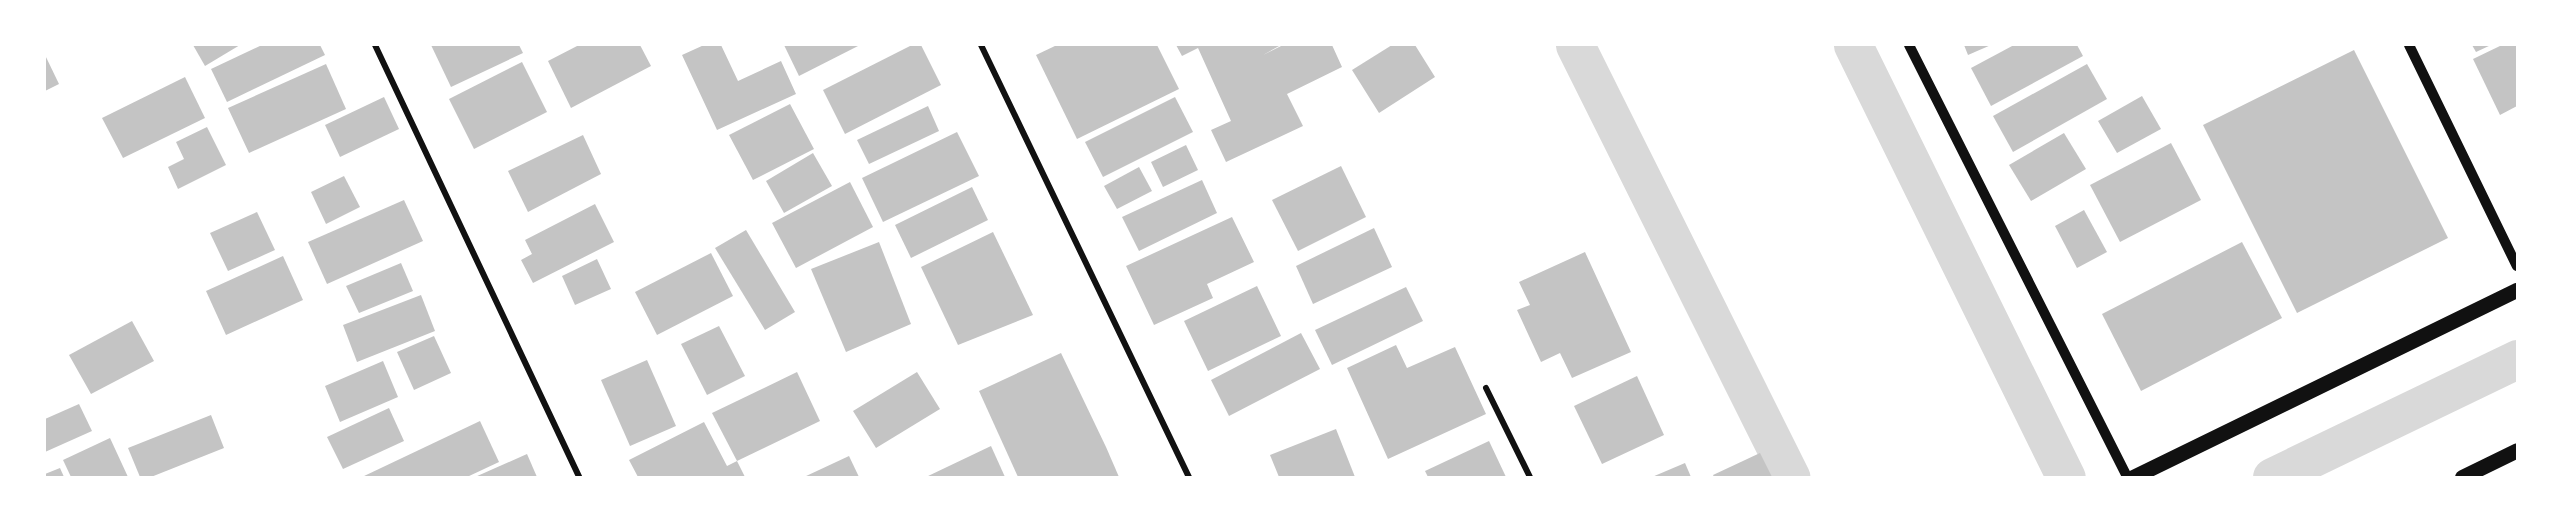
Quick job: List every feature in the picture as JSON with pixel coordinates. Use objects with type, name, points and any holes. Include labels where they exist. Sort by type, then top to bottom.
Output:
[{"type":"main road","points":[[2133,477],[2517,290]]},
{"type":"main road","points":[[2462,477],[2517,450]]},
{"type":"street","points":[[375,45],[579,477]]},
{"type":"street","points":[[981,45],[1189,477]]},
{"type":"street","points":[[1909,45],[2127,477]]},
{"type":"street","points":[[2409,45],[2517,266]]},
{"type":"street","points":[[1486,388],[1530,477]]},
{"type":"building","points":[[193,45],[240,45],[205,66]]},
{"type":"building","points":[[262,45],[320,45],[325,55],[227,102],[211,69]]},
{"type":"building","points":[[431,45],[519,45],[523,53],[451,87]]},
{"type":"building","points":[[579,45],[640,45],[651,66],[571,108],[548,61]]},
{"type":"building","points":[[704,45],[721,45],[738,81],[781,61],[796,94],[717,130],[682,55]]},
{"type":"building","points":[[784,45],[860,45],[799,76]]},
{"type":"building","points":[[912,45],[921,45],[941,85],[845,134],[823,90]]},
{"type":"building","points":[[1057,45],[1157,45],[1179,89],[1077,139],[1036,55]]},
{"type":"building","points":[[1176,45],[1281,45],[1263,55],[1283,45],[1332,45],[1342,67],[1287,94],[1303,126],[1226,162],[1211,130],[1231,121],[1198,48],[1182,56]]},
{"type":"building","points":[[1392,45],[1415,45],[1435,77],[1379,113],[1352,70]]},
{"type":"building","points":[[1964,45],[1991,45],[1968,55]]},
{"type":"building","points":[[2014,45],[2077,45],[2083,56],[1991,106],[1971,68]]},
{"type":"building","points":[[2472,45],[2491,45],[2476,52]]},
{"type":"building","points":[[2502,45],[2517,45],[2517,106],[2500,115],[2473,59]]},
{"type":"building","points":[[2354,50],[2448,238],[2297,313],[2203,125]]},
{"type":"building","points":[[45,55],[59,84],[45,91]]},
{"type":"building","points":[[522,62],[547,112],[474,149],[449,99]]},
{"type":"building","points":[[326,64],[346,109],[249,153],[228,108]]},
{"type":"building","points":[[2087,64],[2107,99],[2013,152],[1993,116]]},
{"type":"building","points":[[185,77],[205,118],[123,158],[102,118]]},
{"type":"building","points":[[2142,96],[2161,129],[2117,153],[2098,121]]},
{"type":"building","points":[[384,97],[399,129],[340,157],[325,125]]},
{"type":"building","points":[[1175,97],[1193,132],[1103,177],[1085,142]]},
{"type":"building","points":[[790,104],[814,149],[753,180],[729,135]]},
{"type":"building","points":[[928,106],[939,131],[869,164],[857,140]]},
{"type":"building","points":[[207,127],[226,165],[178,189],[168,167],[184,159],[176,142]]},
{"type":"building","points":[[957,132],[979,176],[883,222],[862,178]]},
{"type":"building","points":[[2064,133],[2086,169],[2031,201],[2009,165]]},
{"type":"building","points":[[583,135],[601,174],[528,212],[508,171]]},
{"type":"building","points":[[2171,143],[2201,200],[2120,242],[2090,185]]},
{"type":"building","points":[[1186,145],[1198,170],[1163,187],[1151,162]]},
{"type":"building","points":[[813,153],[832,186],[784,213],[766,181]]},
{"type":"building","points":[[1341,166],[1366,217],[1298,251],[1272,200]]},
{"type":"building","points":[[1139,167],[1152,191],[1117,209],[1104,186]]},
{"type":"building","points":[[344,176],[360,207],[326,224],[311,192]]},
{"type":"building","points":[[1202,180],[1217,213],[1139,251],[1122,217]]},
{"type":"building","points":[[850,182],[873,227],[796,268],[772,223]]},
{"type":"building","points":[[972,187],[988,220],[911,258],[895,225]]},
{"type":"building","points":[[404,200],[423,241],[327,284],[308,242]]},
{"type":"building","points":[[595,204],[614,242],[533,283],[521,260],[532,254],[525,240]]},
{"type":"building","points":[[2084,210],[2107,252],[2077,268],[2055,226]]},
{"type":"building","points":[[257,212],[275,250],[228,271],[210,233]]},
{"type":"building","points":[[1232,217],[1254,262],[1207,284],[1213,298],[1154,325],[1126,266]]},
{"type":"building","points":[[1374,228],[1392,267],[1313,304],[1296,266]]},
{"type":"building","points":[[746,230],[795,312],[765,330],[715,248]]},
{"type":"building","points":[[993,232],[1033,315],[958,345],[921,267]]},
{"type":"building","points":[[879,242],[911,324],[846,352],[811,269]]},
{"type":"building","points":[[2242,242],[2282,318],[2141,391],[2102,314]]},
{"type":"building","points":[[1585,252],[1631,352],[1572,378],[1560,353],[1541,362],[1517,310],[1530,305],[1519,282]]},
{"type":"building","points":[[711,253],[733,296],[657,335],[635,292]]},
{"type":"building","points":[[283,256],[303,300],[226,335],[206,291]]},
{"type":"building","points":[[597,259],[611,289],[575,305],[562,276]]},
{"type":"building","points":[[401,263],[413,291],[359,313],[346,286]]},
{"type":"building","points":[[1257,286],[1281,336],[1208,371],[1184,321]]},
{"type":"building","points":[[1406,287],[1423,321],[1332,365],[1315,330]]},
{"type":"building","points":[[421,295],[435,331],[357,362],[343,325]]},
{"type":"building","points":[[132,321],[154,361],[91,394],[69,355]]},
{"type":"building","points":[[719,326],[745,376],[707,395],[681,344]]},
{"type":"building","points":[[1301,333],[1320,369],[1229,416],[1211,380]]},
{"type":"building","points":[[434,336],[451,373],[414,390],[397,352]]},
{"type":"building","points":[[1396,345],[1407,368],[1455,347],[1486,414],[1388,459],[1347,368]]},
{"type":"building","points":[[1061,353],[1119,477],[1018,477],[979,391]]},
{"type":"building","points":[[647,360],[676,426],[630,446],[601,380]]},
{"type":"building","points":[[383,361],[398,397],[340,422],[325,386]]},
{"type":"building","points":[[797,372],[820,421],[737,461],[712,413]]},
{"type":"building","points":[[917,372],[940,409],[876,448],[853,411]]},
{"type":"building","points":[[1637,376],[1664,435],[1602,464],[1574,406]]},
{"type":"building","points":[[79,404],[92,431],[45,452],[45,419]]},
{"type":"building","points":[[389,408],[404,441],[343,469],[327,437]]},
{"type":"building","points":[[211,415],[224,448],[151,477],[140,477],[128,448]]},
{"type":"building","points":[[480,421],[499,462],[467,477],[362,477]]},
{"type":"building","points":[[704,422],[727,466],[737,461],[745,477],[638,477],[629,460]]},
{"type":"building","points":[[1336,429],[1355,477],[1279,477],[1270,455]]},
{"type":"building","points":[[110,438],[128,477],[71,477],[63,460]]},
{"type":"building","points":[[1489,441],[1506,477],[1428,477],[1425,471]]},
{"type":"building","points":[[991,446],[1005,477],[926,477]]},
{"type":"building","points":[[1760,453],[1772,477],[1714,477],[1713,475]]},
{"type":"building","points":[[527,454],[537,477],[475,477]]},
{"type":"building","points":[[849,456],[859,477],[804,477]]},
{"type":"building","points":[[1685,463],[1691,477],[1652,477]]},
{"type":"building","points":[[60,468],[64,477],[45,477],[45,474]]},
{"type":"waterway","points":[[1575,45],[1790,477]]},
{"type":"waterway","points":[[1853,45],[2066,477]]},
{"type":"waterway","points":[[2272,477],[2517,359]]}]
